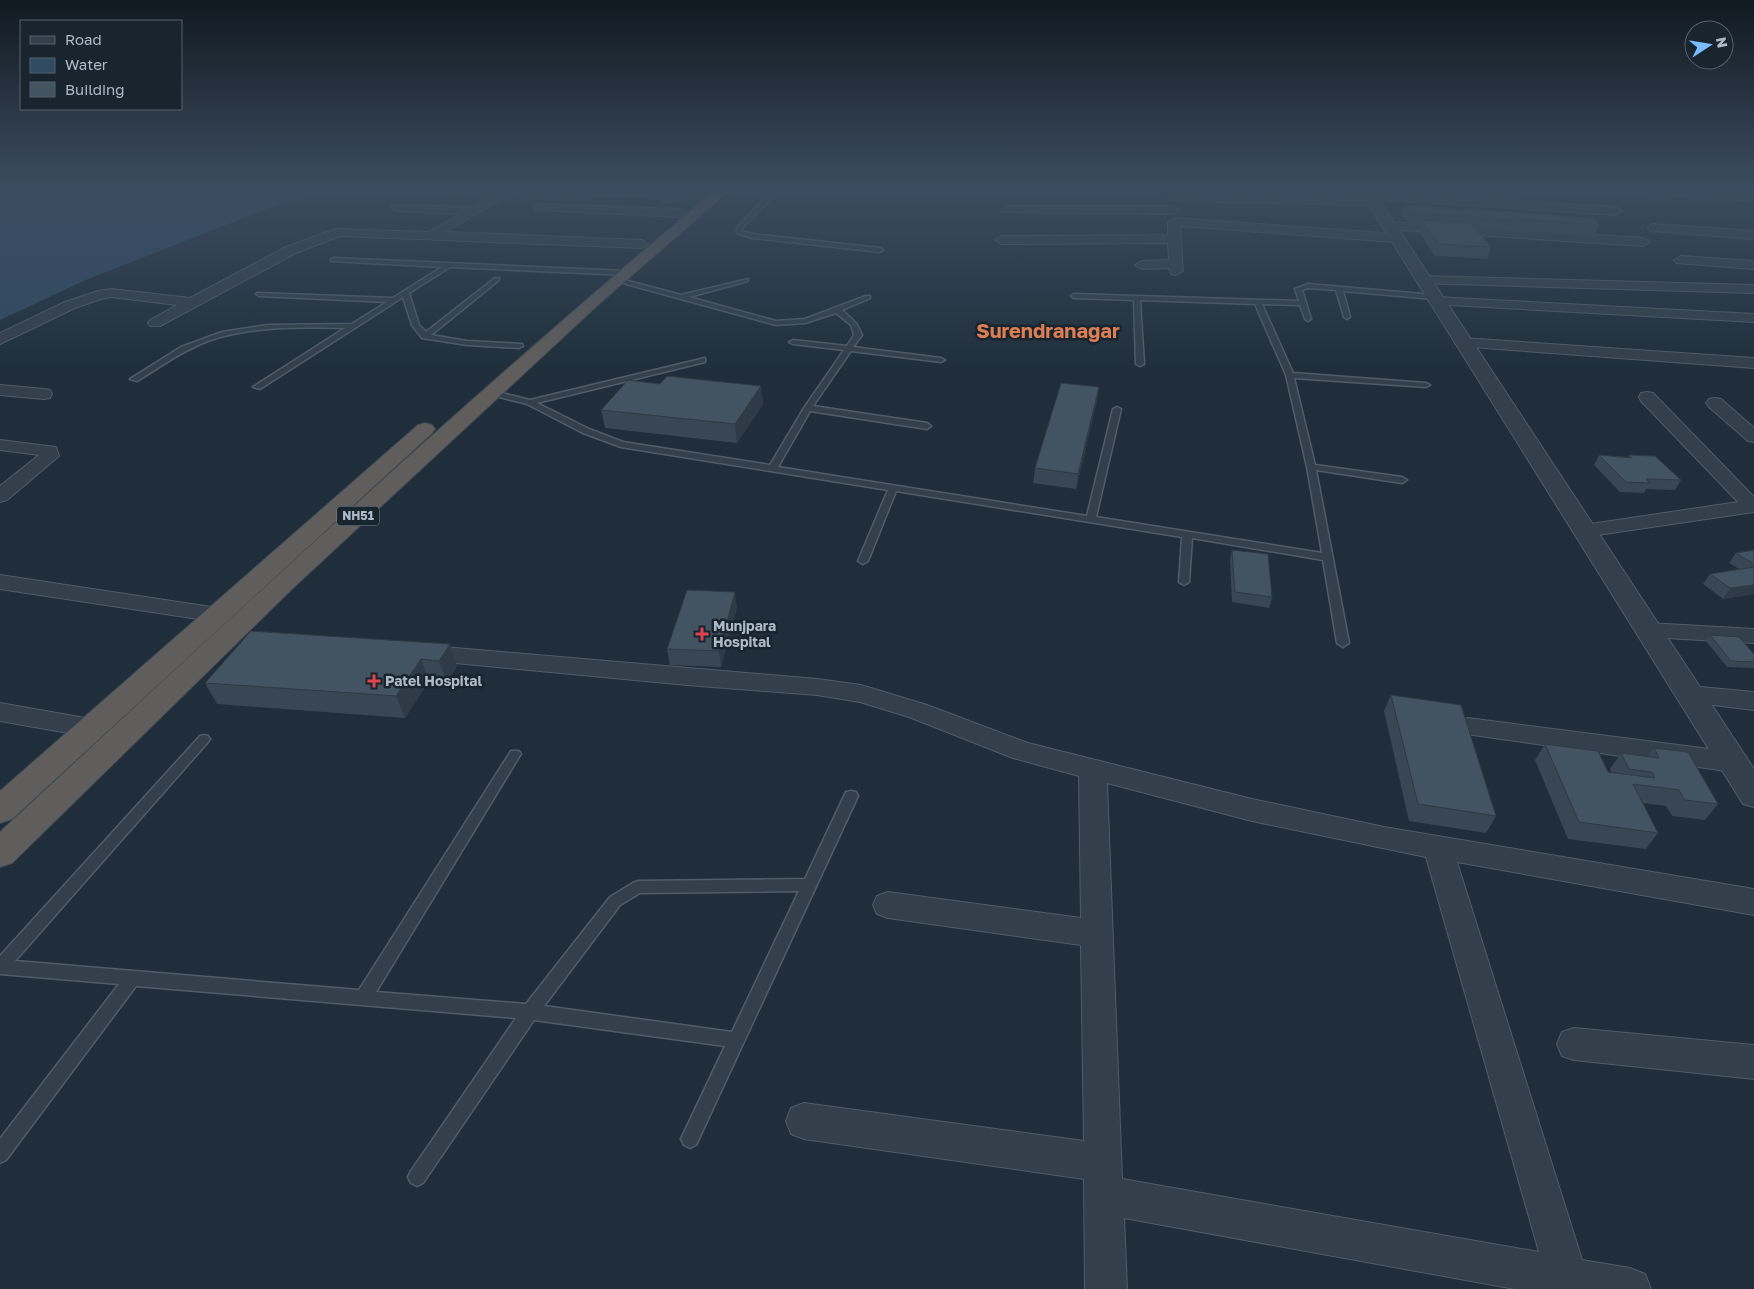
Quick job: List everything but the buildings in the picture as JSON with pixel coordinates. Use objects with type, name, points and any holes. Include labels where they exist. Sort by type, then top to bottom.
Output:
[{"type":"highway","name":"NH51","points":[[0,852],[223,625],[519,346],[617,275],[638,249]]},
{"type":"highway","name":"NH51","points":[[0,810],[91,728],[223,625],[494,393],[647,249]]},
{"type":"street","points":[[155,323],[293,249]]},
{"type":"street","points":[[1142,265],[1176,267],[1175,249]]},
{"type":"street","points":[[1403,249],[1754,795]]},
{"type":"street","points":[[1681,260],[1754,265]]},
{"type":"street","points":[[1431,293],[1754,289]]},
{"type":"street","points":[[0,339],[82,300],[102,294],[111,293],[194,303]]},
{"type":"street","points":[[1431,293],[1754,318]]},
{"type":"street","points":[[1464,343],[1754,363]]},
{"type":"street","points":[[0,390],[44,394]]},
{"type":"street","points":[[1647,397],[1753,506]]},
{"type":"street","points":[[1715,403],[1754,437]]},
{"type":"street","points":[[0,445],[49,451],[50,456],[4,490]]},
{"type":"street","points":[[1584,531],[1753,506]]},
{"type":"street","points":[[0,582],[223,625],[259,638]]},
{"type":"street","points":[[1648,630],[1754,636]]},
{"type":"street","points":[[398,651],[818,687],[853,692],[887,700],[1022,751],[1252,810],[1438,848],[1754,902]]},
{"type":"street","points":[[1690,695],[1754,701]]},
{"type":"street","points":[[0,712],[91,728]]},
{"type":"street","points":[[1468,728],[1733,762]]},
{"type":"street","points":[[1093,769],[1106,1289]]},
{"type":"street","points":[[1438,848],[1568,1278]]},
{"type":"street","points":[[888,905],[1097,934]]},
{"type":"street","points":[[1574,1044],[1754,1062]]},
{"type":"street","points":[[804,1122],[1103,1179],[1568,1278],[1630,1289]]},
{"type":"lane","points":[[872,249],[880,250]]},
{"type":"lane","points":[[333,260],[617,275],[683,297],[776,323],[805,321],[868,297]]},
{"type":"lane","points":[[257,387],[449,265]]},
{"type":"lane","points":[[425,336],[497,279]]},
{"type":"lane","points":[[683,297],[746,280]]},
{"type":"lane","points":[[1308,319],[1298,290],[1302,287],[1431,293]]},
{"type":"lane","points":[[1340,289],[1347,316]]},
{"type":"lane","points":[[405,292],[419,331],[425,336],[441,340],[519,346]]},
{"type":"lane","points":[[259,294],[394,300]]},
{"type":"lane","points":[[1074,296],[1303,302]]},
{"type":"lane","points":[[1137,298],[1140,364]]},
{"type":"lane","points":[[1257,301],[1290,375],[1311,468],[1343,643]]},
{"type":"lane","points":[[773,468],[808,408],[858,335],[857,328],[837,310]]},
{"type":"lane","points":[[134,379],[184,349],[225,334],[263,326],[278,325],[353,326]]},
{"type":"lane","points":[[793,342],[941,360]]},
{"type":"lane","points":[[530,402],[702,360]]},
{"type":"lane","points":[[1290,375],[1426,385]]},
{"type":"lane","points":[[494,393],[530,402],[586,430],[621,444],[1326,557]]},
{"type":"lane","points":[[808,408],[927,426]]},
{"type":"lane","points":[[1091,519],[1117,409]]},
{"type":"lane","points":[[1311,468],[1402,480]]},
{"type":"lane","points":[[863,561],[893,488]]},
{"type":"lane","points":[[1184,582],[1187,535]]},
{"type":"lane","points":[[0,967],[204,739]]},
{"type":"lane","points":[[362,998],[515,754]]},
{"type":"lane","points":[[690,1139],[851,796]]},
{"type":"lane","points":[[417,1177],[530,1012],[615,901],[638,887],[809,885]]},
{"type":"lane","points":[[0,967],[530,1012],[736,1040]]},
{"type":"lane","points":[[0,1154],[132,979]]},
{"type":"water","points":[[0,249],[164,249],[88,279],[0,320]]},
{"type":"place","name":"Munjpara Hospital","points":[[702,634]]},
{"type":"place","name":"Patel Hospital","points":[[374,681]]},
{"type":"district","name":"Surendranagar","points":[[1048,331]]}]
